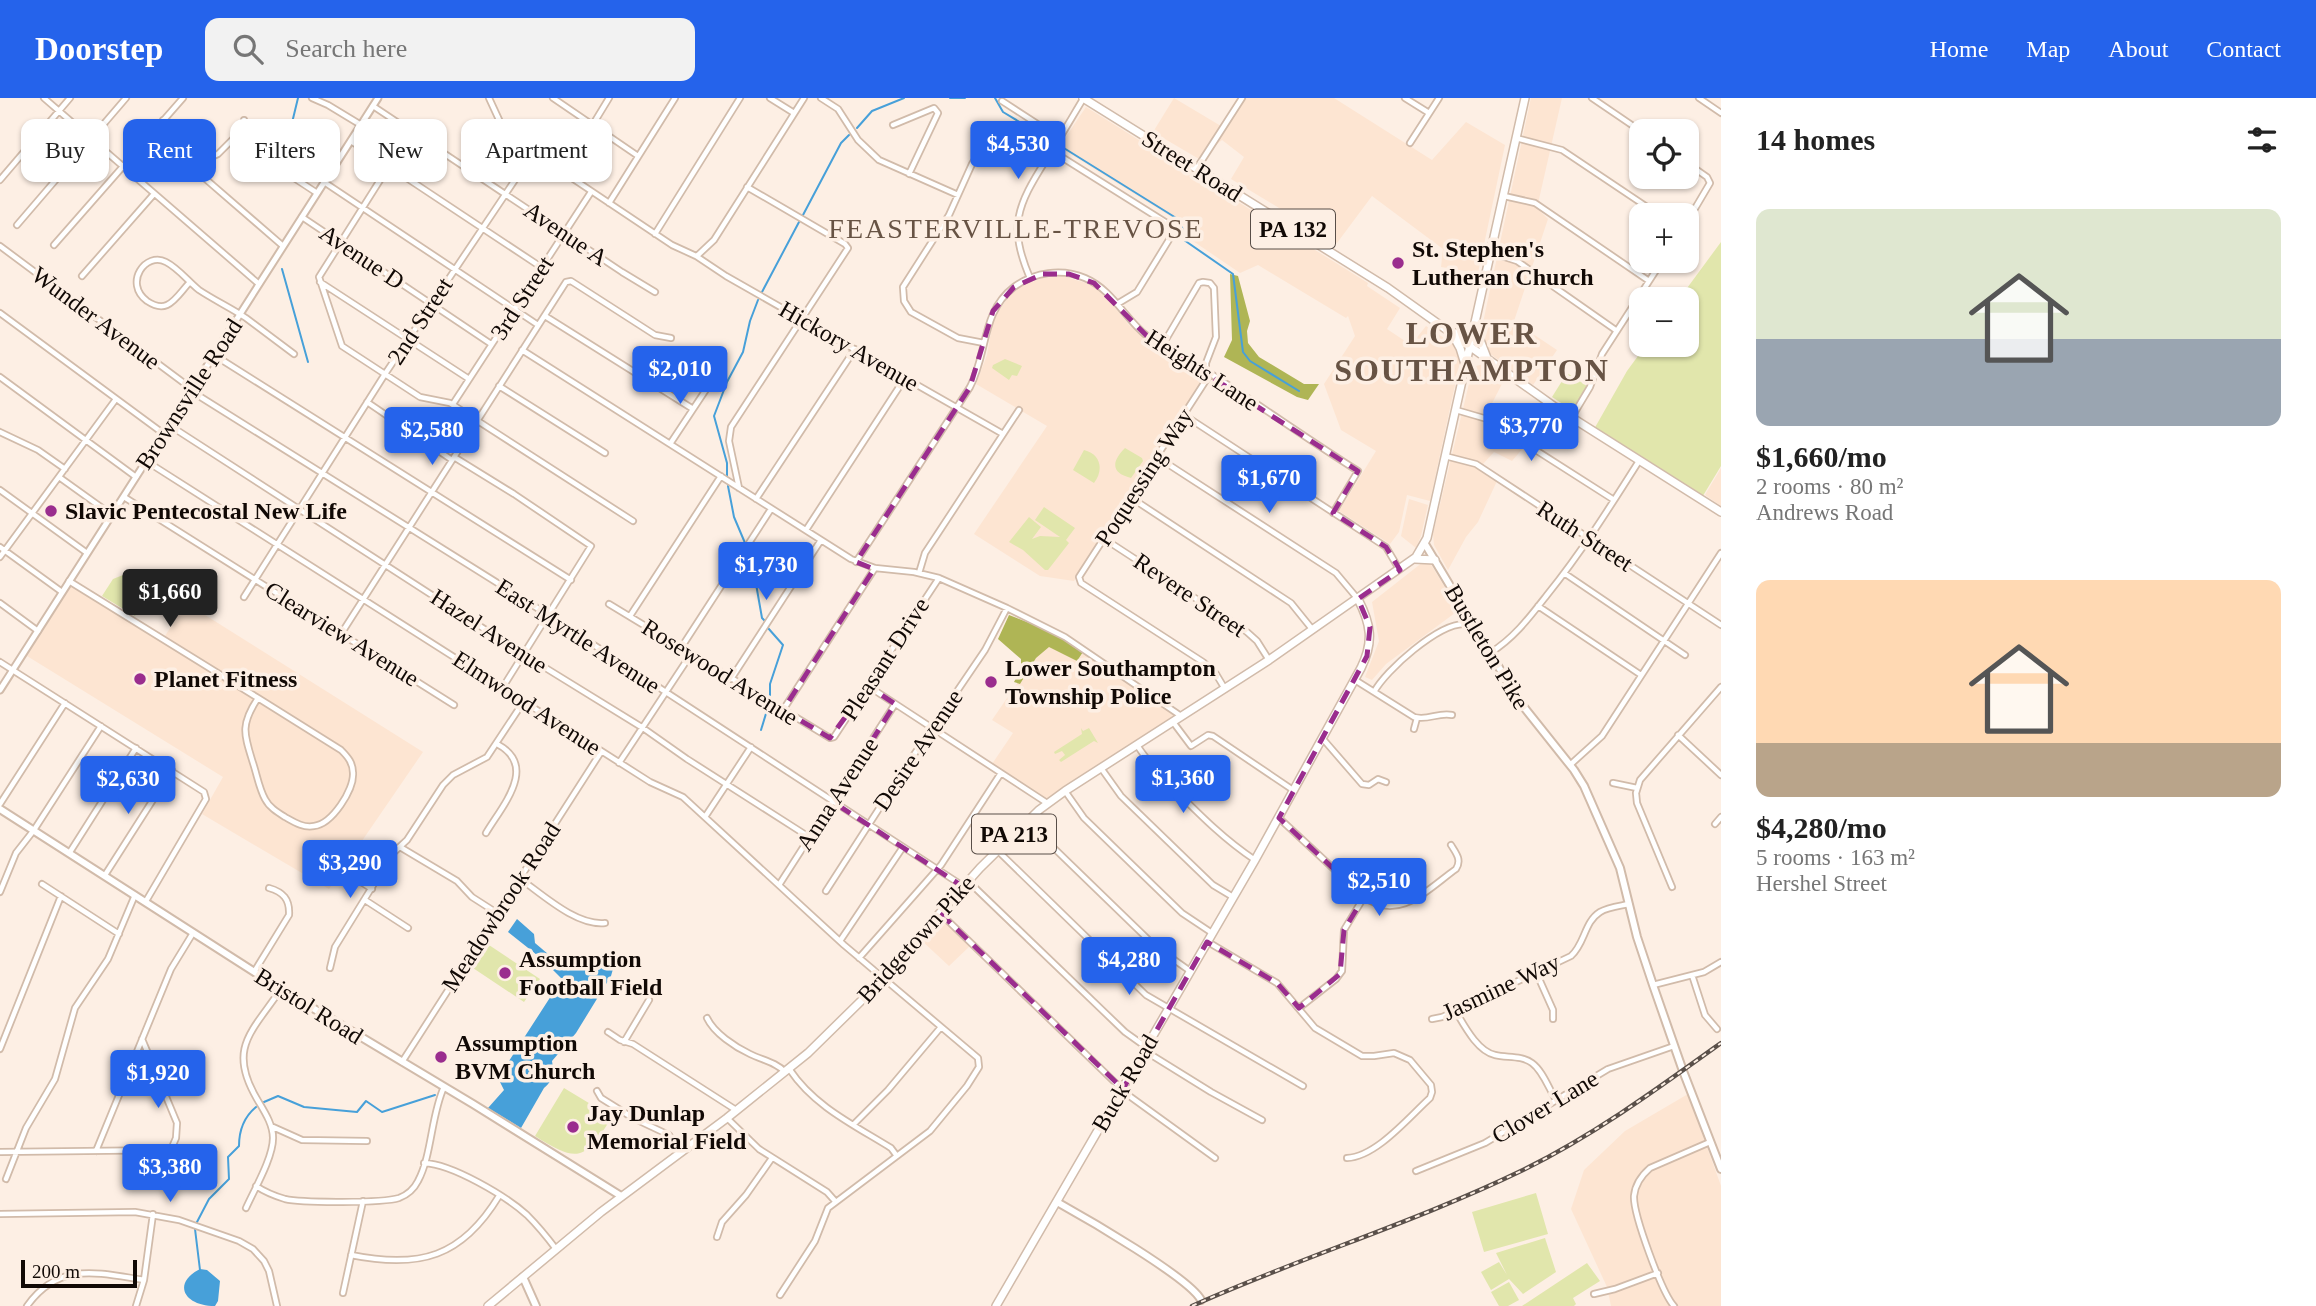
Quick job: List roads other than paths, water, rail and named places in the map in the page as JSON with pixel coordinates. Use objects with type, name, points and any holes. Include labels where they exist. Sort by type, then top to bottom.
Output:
[{"type":"main road","name":"Street Road","points":[[1083,98],[1394,292],[1571,418],[1721,512]]},
{"type":"main road","points":[[1425,544],[1525,98]]},
{"type":"main road","points":[[1449,333],[1464,334],[1475,327]]},
{"type":"main road","points":[[1465,368],[1473,361],[1489,361],[1475,327]]},
{"type":"main road","points":[[1449,333],[1460,348],[1465,368]]},
{"type":"main road","name":"Bridgetown Pike","points":[[488,1306],[621,1196],[737,1111],[824,1039],[965,884],[1048,804],[1358,599],[1414,559],[1425,544]]},
{"type":"main road","name":"Bustleton Pike","points":[[1425,544],[1530,718],[1584,786],[1615,855],[1653,985],[1721,1169]]},
{"type":"main road","points":[[1414,559],[1434,560]]},
{"type":"main road","name":"Buck Road","points":[[996,1306],[1279,818],[1367,656],[1371,635],[1368,620],[1358,599]]},
{"type":"main road","name":"Bristol Road","points":[[0,807],[281,989],[621,1196]]},
{"type":"main road","points":[[1057,1202],[1166,1270],[1193,1289],[1201,1300]]},
{"type":"main road","points":[[523,1277],[536,1306]]},
{"type":"street","points":[[44,98],[68,119]]},
{"type":"street","points":[[0,180],[70,98]]},
{"type":"street","points":[[108,119],[126,98]]},
{"type":"street","points":[[164,119],[183,98]]},
{"type":"street","points":[[312,98],[354,121]]},
{"type":"street","points":[[328,105],[333,98]]},
{"type":"street","name":"Brownsville Road","points":[[364,119],[378,98]]},
{"type":"street","name":"Hickory Avenue","points":[[489,98],[499,119]]},
{"type":"street","points":[[553,98],[582,119]]},
{"type":"street","points":[[596,119],[609,98]]},
{"type":"street","points":[[609,203],[675,98]]},
{"type":"street","points":[[655,234],[740,98]]},
{"type":"street","points":[[770,98],[794,113]]},
{"type":"street","points":[[696,256],[714,240],[804,98]]},
{"type":"street","points":[[821,98],[841,113],[870,154],[884,163],[958,195]]},
{"type":"street","points":[[856,562],[957,408],[979,369],[989,320],[996,306],[1007,293],[1030,278],[1018,241],[1019,214],[1027,191],[1083,98]]},
{"type":"street","points":[[1197,169],[1242,98]]},
{"type":"street","points":[[1405,98],[1429,113]]},
{"type":"street","points":[[1410,143],[1438,98]]},
{"type":"street","points":[[1592,98],[1629,123]]},
{"type":"street","points":[[1699,98],[1706,100],[1721,113]]},
{"type":"street","points":[[1002,101],[1059,138]]},
{"type":"street","name":"Avenue A","points":[[373,106],[393,119]]},
{"type":"street","points":[[893,125],[934,108],[938,113],[909,174]]},
{"type":"street","points":[[984,343],[964,341],[911,312],[902,297],[905,282],[949,215],[972,164],[991,132],[1006,124],[1018,127],[1175,230],[1137,292],[1117,304]]},
{"type":"street","name":"Brownsville Road","points":[[0,690],[354,136]]},
{"type":"street","points":[[1516,138],[1562,150],[1641,203]]},
{"type":"street","points":[[612,139],[638,156]]},
{"type":"street","points":[[216,155],[230,141]]},
{"type":"street","points":[[54,245],[123,167],[109,155]]},
{"type":"street","name":"Avenue A","points":[[447,155],[655,292]]},
{"type":"street","points":[[1698,203],[1710,183],[1699,171]]},
{"type":"street","points":[[16,225],[54,182]]},
{"type":"street","points":[[140,182],[259,284]]},
{"type":"street","points":[[209,182],[284,246]]},
{"type":"street","points":[[300,182],[317,193]]},
{"type":"street","points":[[378,182],[320,274],[320,282],[341,344],[420,397],[453,404],[633,521]]},
{"type":"street","points":[[412,182],[541,267]]},
{"type":"street","name":"2nd Street","points":[[244,597],[385,374],[513,182]]},
{"type":"street","name":"Hickory Avenue","points":[[576,182],[678,249],[696,256],[726,276],[1003,434]]},
{"type":"street","points":[[324,183],[538,325]]},
{"type":"street","points":[[739,488],[729,441],[730,431],[848,250],[847,246],[747,187]]},
{"type":"street","name":"3rd Street","points":[[453,404],[590,191]]},
{"type":"street","points":[[82,276],[154,194]]},
{"type":"street","points":[[1504,196],[1535,203],[1649,281]]},
{"type":"street","name":"Avenue D","points":[[302,217],[491,344]]},
{"type":"street","name":"Wunder Avenue","points":[[0,246],[192,390]]},
{"type":"street","points":[[1492,253],[1517,261],[1617,331]]},
{"type":"street","points":[[190,282],[172,302],[162,306],[151,304],[140,296],[136,285],[144,265],[157,260],[168,263],[190,282],[294,354]]},
{"type":"street","name":"Heights Lane","points":[[1030,278],[1053,273],[1080,276],[1103,289],[1133,324],[1162,346],[1359,471],[1333,513]]},
{"type":"street","points":[[1571,418],[1590,387],[1602,354],[1654,273]]},
{"type":"street","points":[[341,634],[568,281],[655,335],[671,338]]},
{"type":"street","points":[[320,282],[469,379]]},
{"type":"street","name":"Poquessing Way","points":[[1162,346],[1199,283],[1210,284],[1213,288],[1216,337],[1206,363],[1208,373],[1184,415],[1081,573],[1080,580],[1203,662],[1216,674],[1224,689]]},
{"type":"street","points":[[0,313],[164,434]]},
{"type":"street","points":[[545,316],[693,409]]},
{"type":"street","points":[[756,499],[855,349]]},
{"type":"street","points":[[522,350],[856,562],[875,568],[939,578],[1007,608],[1065,637],[1181,716]]},
{"type":"street","points":[[214,355],[571,580]]},
{"type":"street","points":[[0,377],[136,477]]},
{"type":"street","points":[[806,530],[905,378]]},
{"type":"street","points":[[670,444],[711,382]]},
{"type":"street","points":[[499,386],[605,453]]},
{"type":"street","name":"East Myrtle Avenue","points":[[192,390],[548,616],[937,870],[965,884],[1153,1056],[1262,1120]]},
{"type":"street","points":[[0,557],[3,548],[116,399]]},
{"type":"street","points":[[367,402],[592,546],[503,687]]},
{"type":"street","name":"Pleasant Drive","points":[[919,573],[925,553],[1019,410]]},
{"type":"street","points":[[1455,410],[1487,419],[1614,500]]},
{"type":"street","points":[[1184,415],[1386,547],[1400,570]]},
{"type":"street","name":"Hazel Avenue","points":[[169,425],[809,837]]},
{"type":"street","points":[[0,432],[38,450],[65,469]]},
{"type":"street","name":"Ruth Street","points":[[1445,455],[1476,464],[1721,625]]},
{"type":"street","points":[[1157,457],[1336,573],[1358,599]]},
{"type":"street","points":[[1490,653],[1516,634],[1564,573],[1590,538],[1639,460]]},
{"type":"street","name":"Elmwood Avenue","points":[[146,461],[601,752],[649,782],[683,797],[840,942],[979,1061],[967,1086],[945,1114],[924,1137],[897,1156]]},
{"type":"street","points":[[629,616],[721,476]]},
{"type":"street","points":[[59,477],[112,515]]},
{"type":"street","points":[[0,490],[87,553]]},
{"type":"street","name":"Clearview Avenue","points":[[124,497],[454,705]]},
{"type":"street","points":[[1130,497],[1292,603],[1313,630]]},
{"type":"street","points":[[681,648],[771,509]]},
{"type":"street","name":"Revere Street","points":[[1103,538],[1247,632],[1257,641],[1269,660]]},
{"type":"street","points":[[732,678],[821,540]]},
{"type":"street","points":[[3,548],[62,592]]},
{"type":"street","points":[[1570,765],[1602,736],[1721,553]]},
{"type":"street","points":[[783,710],[875,568]]},
{"type":"street","points":[[1564,573],[1664,639],[1685,656]]},
{"type":"street","name":"Pleasant Drive","points":[[830,738],[834,737],[939,578]]},
{"type":"street","points":[[69,581],[258,698],[341,750],[351,762],[353,772],[350,789],[335,814],[323,824],[311,827],[296,824],[271,807],[264,797],[244,732],[246,718],[258,698]]},
{"type":"street","points":[[0,603],[38,631]]},
{"type":"street","name":"Rosewood Avenue","points":[[609,604],[830,738]]},
{"type":"street","points":[[1538,606],[1641,675]]},
{"type":"street","name":"Desire Avenue","points":[[826,891],[985,650],[1007,608]]},
{"type":"street","points":[[1374,692],[1391,668],[1445,628],[1464,624]]},
{"type":"street","points":[[619,763],[691,654]]},
{"type":"street","points":[[0,662],[172,770],[206,795],[146,901]]},
{"type":"street","points":[[1354,679],[1417,718],[1452,715]]},
{"type":"street","points":[[868,687],[1048,804]]},
{"type":"street","points":[[1672,887],[1637,803],[1637,788],[1640,780],[1721,687]]},
{"type":"street","points":[[330,968],[335,947],[393,853],[400,847],[446,780],[482,761],[497,744],[524,701]]},
{"type":"street","points":[[0,807],[65,703]]},
{"type":"street","name":"Anna Avenue","points":[[779,884],[895,704]]},
{"type":"street","points":[[1414,729],[1417,718]]},
{"type":"street","points":[[1172,722],[1191,746],[1208,735],[1213,736],[1294,790]]},
{"type":"street","points":[[0,892],[16,853],[34,830],[101,726]]},
{"type":"street","points":[[1678,735],[1721,775]]},
{"type":"street","points":[[1322,738],[1364,785],[1378,779],[1386,782]]},
{"type":"street","points":[[486,833],[517,775],[513,756],[497,744]]},
{"type":"street","points":[[1137,745],[1152,767],[1229,843],[1255,860]]},
{"type":"street","points":[[705,817],[751,747]]},
{"type":"street","points":[[70,852],[136,748]]},
{"type":"street","name":"Meadowbrook Road","points":[[402,1062],[601,752]]},
{"type":"street","points":[[1101,768],[1121,796],[1213,885],[1233,897]]},
{"type":"street","points":[[105,875],[172,770]]},
{"type":"street","points":[[859,958],[937,870],[1001,773]]},
{"type":"street","points":[[1613,783],[1637,788]]},
{"type":"street","points":[[1065,791],[1084,818],[1172,904],[1191,921],[1212,933]]},
{"type":"street","points":[[1716,824],[1721,817]]},
{"type":"street","points":[[1279,818],[1364,897],[1379,905],[1391,907],[1416,899],[1458,867],[1459,858],[1451,845]]},
{"type":"street","points":[[1027,822],[1156,947],[1190,971]]},
{"type":"street","points":[[400,847],[457,881],[472,897],[497,912]]},
{"type":"street","points":[[840,942],[903,847]]},
{"type":"street","points":[[997,851],[1142,991],[1168,1009],[1303,1086]]},
{"type":"street","points":[[347,873],[372,889]]},
{"type":"street","points":[[519,878],[567,912],[593,924],[605,923]]},
{"type":"street","points":[[42,884],[119,934]]},
{"type":"street","points":[[254,972],[289,915],[285,896],[281,891],[269,888]]},
{"type":"street","points":[[6,1180],[32,1116],[55,1079],[75,1008],[105,965],[135,894]]},
{"type":"street","points":[[0,1049],[61,896]]},
{"type":"street","points":[[1299,1009],[1342,971],[1344,930],[1364,897]]},
{"type":"street","points":[[365,900],[408,928]]},
{"type":"street","name":"Jasmine Way","points":[[1432,1019],[1571,956],[1577,950],[1588,925],[1601,912],[1629,904]]},
{"type":"street","points":[[939,912],[1123,1089],[1215,1158]]},
{"type":"street","points":[[96,1151],[176,959],[193,932]]},
{"type":"street","points":[[1207,942],[1277,983],[1315,1028],[1362,1056],[1394,1054],[1410,1060],[1432,1088],[1430,1098],[1372,1150],[1348,1158]]},
{"type":"street","points":[[1653,985],[1709,970],[1721,962]]},
{"type":"street","points":[[1536,972],[1553,1010],[1553,1019]]},
{"type":"street","points":[[1692,975],[1705,1015],[1717,1029]]},
{"type":"street","points":[[246,1209],[271,1151],[273,1140],[272,1127],[248,1085],[242,1060],[249,1037],[281,989]]},
{"type":"street","points":[[624,1042],[649,1000]]},
{"type":"street","points":[[1455,1010],[1466,1028],[1487,1052],[1524,1059],[1535,1065],[1556,1100]]},
{"type":"street","points":[[707,1018],[714,1030],[745,1051],[788,1071],[811,1096],[891,1148],[897,1156],[835,1201],[826,1213],[815,1241],[780,1295]]},
{"type":"street","points":[[853,1125],[888,1090],[941,1027]]},
{"type":"street","points":[[608,1032],[633,1044],[737,1111]]},
{"type":"street","points":[[142,1038],[176,1119],[177,1133],[157,1182]]},
{"type":"street","name":"Clover Lane","points":[[1416,1171],[1485,1143],[1608,1069],[1674,1046]]},
{"type":"street","points":[[256,1186],[291,1200],[391,1200],[405,1195],[419,1180],[438,1100],[444,1087]]},
{"type":"street","points":[[597,1091],[601,1098],[622,1111],[669,1135],[681,1152]]},
{"type":"street","points":[[727,1118],[752,1144],[827,1192],[835,1201]]},
{"type":"street","points":[[272,1127],[302,1140],[367,1141]]},
{"type":"street","points":[[1674,1306],[1667,1297],[1635,1210],[1634,1194],[1639,1181],[1654,1166],[1710,1142]]},
{"type":"street","points":[[0,1152],[171,1150]]},
{"type":"street","points":[[717,1237],[725,1218],[747,1195],[772,1158]]},
{"type":"street","points":[[424,1163],[447,1167],[499,1196],[524,1213],[556,1249]]},
{"type":"street","points":[[351,1255],[379,1259],[425,1258],[443,1253],[481,1223],[499,1196]]},
{"type":"street","points":[[343,1293],[363,1201]]},
{"type":"street","points":[[0,1214],[135,1212],[179,1220],[230,1237],[253,1249],[270,1271],[277,1306]]},
{"type":"street","points":[[136,1306],[144,1280],[153,1214]]},
{"type":"street","points":[[27,1306],[43,1288],[74,1273],[144,1280]]},
{"type":"street","points":[[1594,1294],[1658,1273]]},
{"type":"water","points":[[517,919],[534,934],[535,943],[561,965],[595,960],[608,964],[613,969],[576,1033],[552,1061],[551,1079],[521,1128],[488,1108],[504,1090],[498,1078],[562,979],[508,932]]},
{"type":"water","points":[[200,1269],[207,1270],[220,1281],[215,1306],[196,1302],[185,1293],[186,1281]]},
{"type":"waterway","points":[[293,119],[298,98]]},
{"type":"waterway","points":[[857,128],[872,111],[904,98]]},
{"type":"waterway","points":[[950,98],[965,98]]},
{"type":"waterway","points":[[995,98],[1003,112],[1053,142]]},
{"type":"waterway","points":[[803,215],[841,143],[849,135]]},
{"type":"waterway","points":[[1059,145],[1181,221],[1184,240],[1233,274],[1243,352],[1250,361],[1299,391]]},
{"type":"waterway","points":[[762,292],[799,222]]},
{"type":"waterway","points":[[282,269],[308,362]]},
{"type":"waterway","points":[[727,477],[727,463],[714,416],[727,382],[743,352],[758,300]]},
{"type":"waterway","points":[[728,486],[734,517],[745,543]]},
{"type":"waterway","points":[[748,550],[758,571],[756,584],[762,618],[765,621]]},
{"type":"waterway","points":[[768,628],[783,645],[770,684],[770,699]]},
{"type":"waterway","points":[[761,730],[768,707]]},
{"type":"waterway","points":[[264,1102],[278,1096],[304,1107],[357,1112],[366,1101],[382,1112],[435,1095]]},
{"type":"waterway","points":[[197,1222],[209,1199],[229,1179],[228,1157],[239,1146],[243,1124],[256,1107]]},
{"type":"waterway","points":[[195,1229],[200,1270]]},
{"type":"railway","points":[[1192,1306],[1483,1189],[1523,1170],[1600,1127],[1721,1043]]},
{"type":"place","name":"St. Stephen's Lutheran Church","points":[[1398,263]]},
{"type":"place","name":"Slavic Pentecostal New Life","points":[[51,511]]},
{"type":"place","name":"Planet Fitness","points":[[140,679]]},
{"type":"place","name":"Lower Southampton Township Police","points":[[991,682]]},
{"type":"place","name":"Assumption Football Field","points":[[505,973]]},
{"type":"place","name":"Assumption BVM Church","points":[[441,1057]]},
{"type":"place","name":"Jay Dunlap Memorial Field","points":[[573,1127]]},
{"type":"district","name":"FEASTERVILLE-TREVOSE","points":[[1016,228]]},
{"type":"district","name":"LOWER SOUTHAMPTON","points":[[1472,352]]}]
